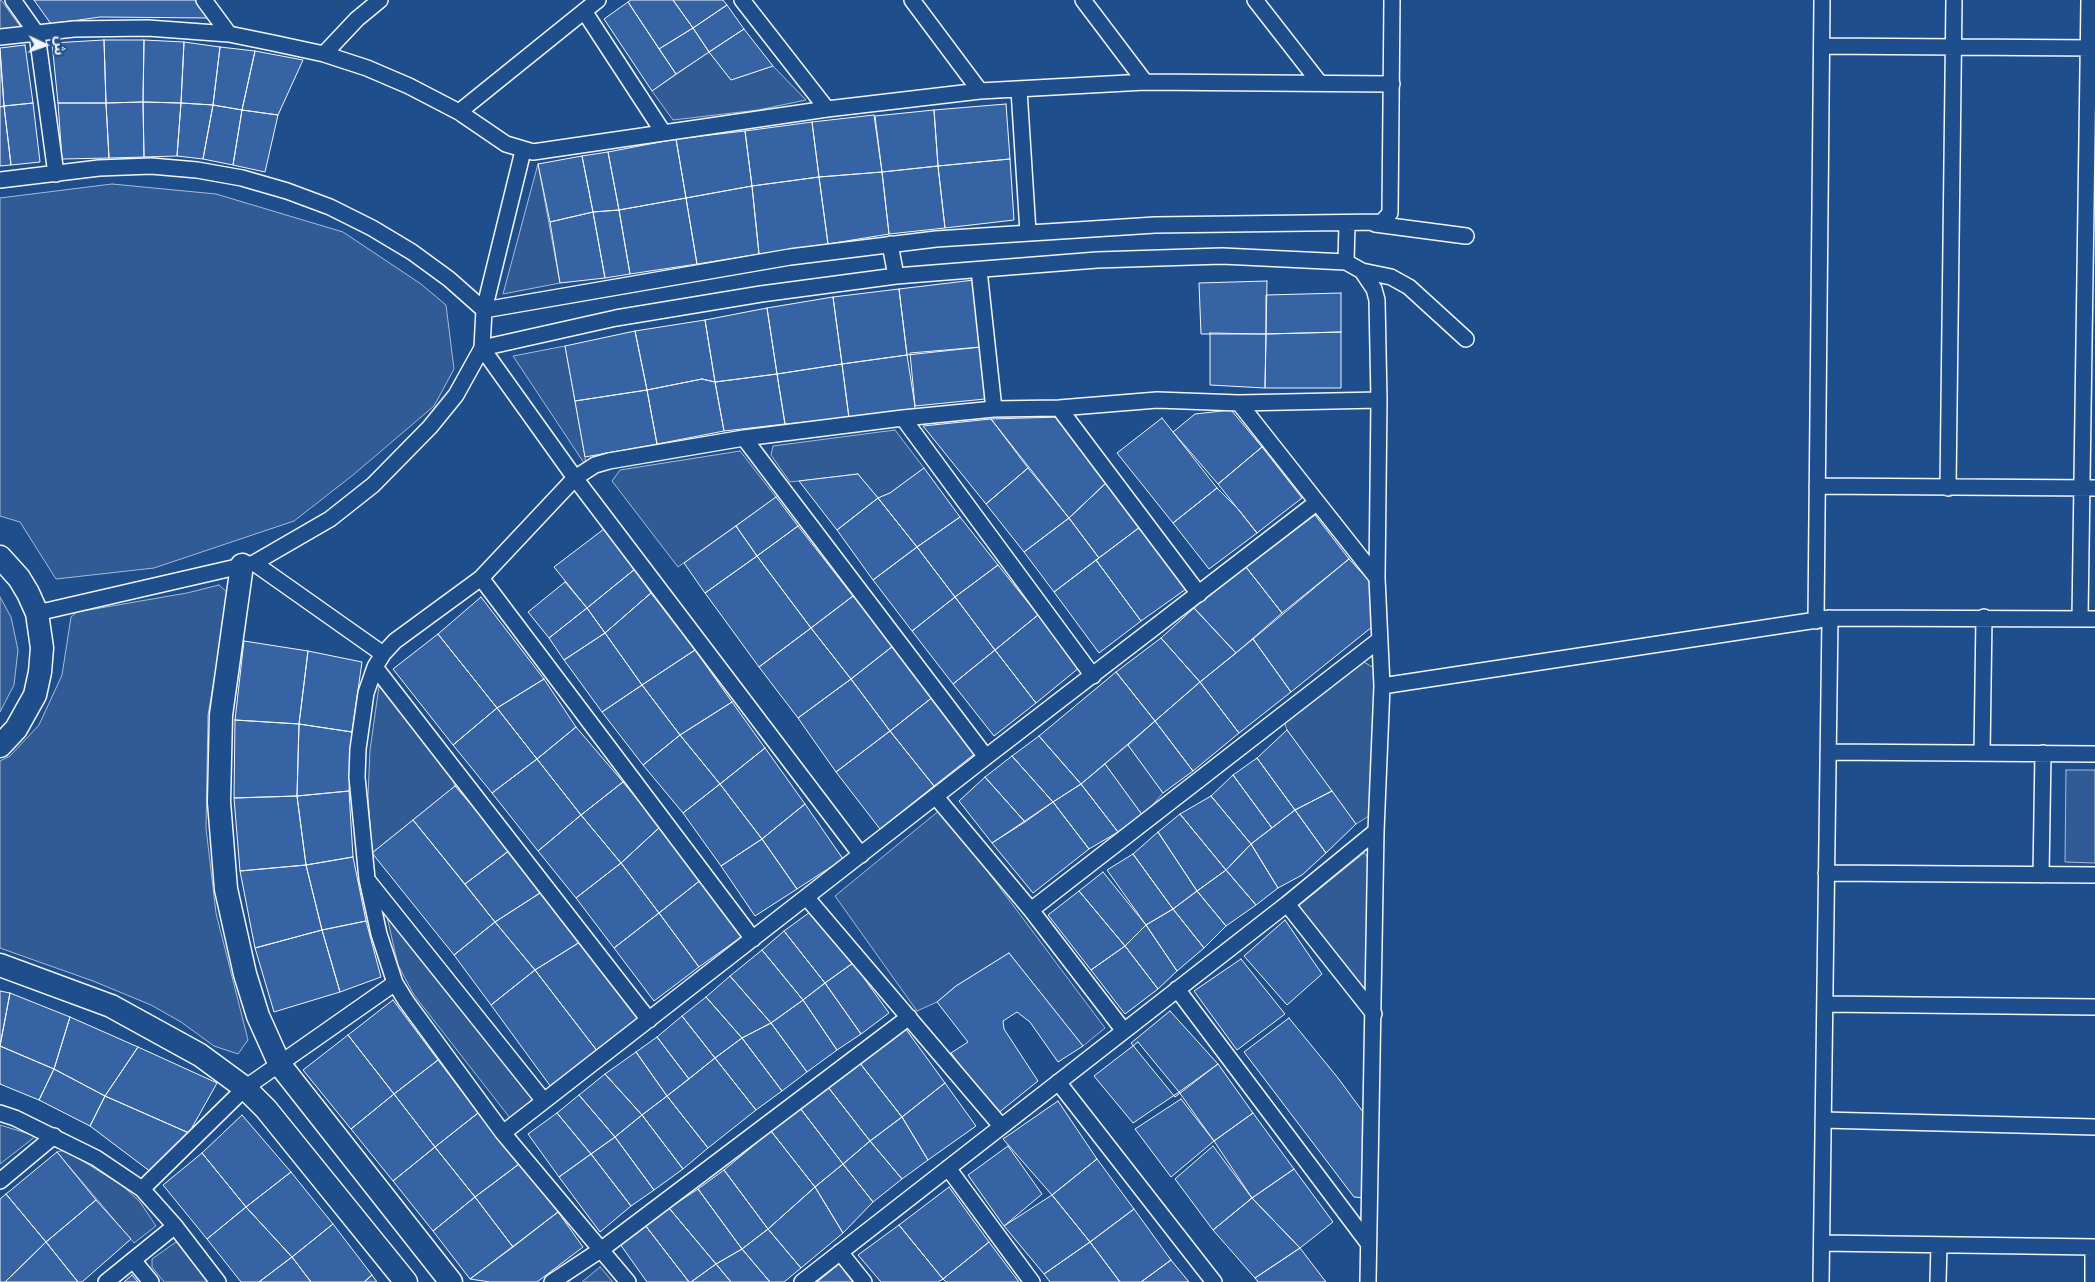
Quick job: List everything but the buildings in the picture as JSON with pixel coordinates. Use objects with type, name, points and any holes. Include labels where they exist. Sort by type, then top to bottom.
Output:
[{"type":"street","points":[[13,0],[37,34],[56,174]]},
{"type":"street","points":[[204,0],[228,34]]},
{"type":"street","points":[[324,54],[357,19],[380,0]]},
{"type":"street","points":[[460,112],[598,0]]},
{"type":"street","points":[[742,0],[827,109]]},
{"type":"street","points":[[912,0],[980,91]]},
{"type":"street","points":[[1082,0],[1145,82]]},
{"type":"street","points":[[1255,0],[1319,82]]},
{"type":"street","points":[[1374,224],[1382,222],[1390,213],[1392,0]]},
{"type":"street","points":[[1821,1282],[1828,752],[1817,486],[1822,0]]},
{"type":"street","points":[[1948,488],[1954,0]]},
{"type":"street","points":[[2080,618],[2089,488],[2092,48],[2089,0]]},
{"type":"street","points":[[584,11],[663,132]]},
{"type":"street","points":[[0,37],[74,29],[148,28],[228,34],[324,54],[367,68],[409,86],[460,112],[506,144],[523,151],[544,152],[663,132],[827,109],[980,91],[1145,82],[1392,84]]},
{"type":"street","points":[[1822,46],[2092,48]]},
{"type":"street","points":[[1019,90],[1028,232]]},
{"type":"street","points":[[37,613],[248,564],[330,519],[373,485],[430,427],[451,401],[482,348],[484,310],[523,151]]},
{"type":"street","points":[[0,180],[150,166],[197,170],[287,191],[372,228],[412,252],[449,279],[484,310]]},
{"type":"street","points":[[1346,262],[1347,224]]},
{"type":"street","points":[[484,310],[749,263],[890,244],[1028,232],[1174,225],[1374,224],[1466,236]]},
{"type":"street","points":[[890,244],[896,276]]},
{"type":"street","points":[[482,348],[616,318],[761,294],[896,276],[1160,257],[1222,256],[1346,262],[1362,271],[1391,277],[1409,287],[1466,339]]},
{"type":"street","points":[[979,270],[994,410]]},
{"type":"street","points":[[1362,271],[1374,289],[1377,300],[1379,400],[1377,578],[1382,686],[1376,831],[1368,1282]]},
{"type":"street","points":[[482,348],[575,478],[861,855]]},
{"type":"street","points":[[628,1282],[503,1133],[411,1008],[395,983],[379,934],[367,879],[357,777],[358,749],[366,693],[379,660],[396,640],[481,578],[575,478],[595,465],[608,461],[744,438],[903,418],[994,410],[1060,408],[1157,400],[1239,403],[1379,400]]},
{"type":"street","points":[[1239,403],[1377,578]]},
{"type":"street","points":[[1060,408],[1199,594]]},
{"type":"street","points":[[903,418],[1093,676]]},
{"type":"street","points":[[744,438],[986,757]]},
{"type":"street","points":[[1817,486],[2089,488]]},
{"type":"street","points":[[503,1133],[1316,503]]},
{"type":"street","points":[[0,557],[19,578],[37,613],[42,648],[38,684],[25,716],[0,746]]},
{"type":"street","points":[[248,564],[379,660],[649,1020]]},
{"type":"street","points":[[248,564],[221,715],[218,802],[221,845],[233,923],[245,974],[258,1016],[280,1065],[451,1282]]},
{"type":"street","points":[[481,578],[753,940]]},
{"type":"street","points":[[1982,753],[1984,617]]},
{"type":"street","points":[[1382,686],[1823,619],[2095,618]]},
{"type":"street","points":[[1031,910],[1379,640]]},
{"type":"street","points":[[1828,752],[2095,754]]},
{"type":"street","points":[[2040,874],[2043,753]]},
{"type":"street","points":[[936,797],[1031,910],[1124,1031]]},
{"type":"street","points":[[802,1282],[1287,904],[1376,831]]},
{"type":"street","points":[[1826,873],[2095,875]]},
{"type":"street","points":[[367,879],[544,1101]]},
{"type":"street","points":[[807,898],[1001,1126]]},
{"type":"street","points":[[1287,904],[1374,1014]]},
{"type":"street","points":[[0,965],[111,1006],[200,1055],[245,1088],[266,1109],[406,1282]]},
{"type":"street","points":[[142,1189],[245,1088],[395,983]]},
{"type":"street","points":[[1177,989],[1368,1243]]},
{"type":"street","points":[[1825,1004],[2095,1007]]},
{"type":"street","points":[[552,1282],[602,1249],[909,1017]]},
{"type":"street","points":[[1058,1082],[1214,1282]]},
{"type":"street","points":[[0,1113],[54,1136],[96,1158],[142,1189],[175,1226],[218,1282]]},
{"type":"street","points":[[1823,1120],[2095,1126]]},
{"type":"street","points":[[0,1181],[54,1136]]},
{"type":"street","points":[[948,1168],[1032,1282]]},
{"type":"street","points":[[106,1282],[175,1226]]},
{"type":"street","points":[[1822,1243],[2094,1247],[2093,1282]]},
{"type":"street","points":[[1938,1282],[1939,1245]]},
{"type":"street","points":[[840,1252],[864,1282]]},
{"type":"street","points":[[133,1260],[151,1282]]},
{"type":"shaded area","points":[[1,0],[22,29],[0,30]]},
{"type":"shaded area","points":[[709,52],[731,80],[773,66],[806,100],[758,110],[673,120],[652,91]]},
{"type":"shaded area","points":[[538,164],[560,283],[503,294]]},
{"type":"shaded area","points":[[112,184],[216,194],[343,232],[421,284],[446,305],[454,369],[434,406],[353,475],[294,521],[154,568],[56,579],[20,522],[0,516],[0,198]]},
{"type":"shaded area","points":[[565,346],[585,457],[586,466],[513,356]]},
{"type":"shaded area","points":[[895,430],[924,468],[890,493],[878,498],[858,474],[790,482],[771,455],[773,446]]},
{"type":"shaded area","points":[[740,451],[776,497],[678,567],[612,481],[620,470]]},
{"type":"shaded area","points":[[219,585],[229,594],[208,715],[206,828],[216,913],[248,1040],[238,1054],[214,1046],[181,1022],[151,1005],[93,981],[0,948],[0,761],[10,756],[39,725],[62,675],[71,617],[77,612],[187,593]]},
{"type":"shaded area","points":[[0,597],[11,617],[18,650],[14,685],[0,712]]},
{"type":"shaded area","points":[[1364,662],[1374,668],[1374,762],[1369,816],[1356,824],[1287,730],[1284,721]]},
{"type":"shaded area","points":[[379,686],[447,768],[455,786],[372,853],[368,796],[370,750]]},
{"type":"shaded area","points":[[1128,745],[1163,793],[1143,816],[1105,764]]},
{"type":"shaded area","points":[[2066,770],[2095,770],[2095,863],[2065,862]]},
{"type":"shaded area","points":[[941,809],[1105,1028],[1083,1046],[1009,953],[956,986],[937,1002],[917,1011],[835,896]]},
{"type":"shaded area","points":[[1364,853],[1372,862],[1371,984],[1361,989],[1297,907]]},
{"type":"shaded area","points":[[385,908],[538,1099],[510,1118],[414,995],[398,965]]},
{"type":"shaded area","points":[[0,1125],[36,1136],[0,1164]]},
{"type":"shaded area","points":[[65,1150],[123,1186],[140,1202],[156,1226],[134,1243],[57,1152]]},
{"type":"shaded area","points":[[176,1242],[209,1282],[164,1282],[152,1267],[152,1259]]},
{"type":"shaded area","points":[[600,1267],[613,1282],[582,1282]]}]
